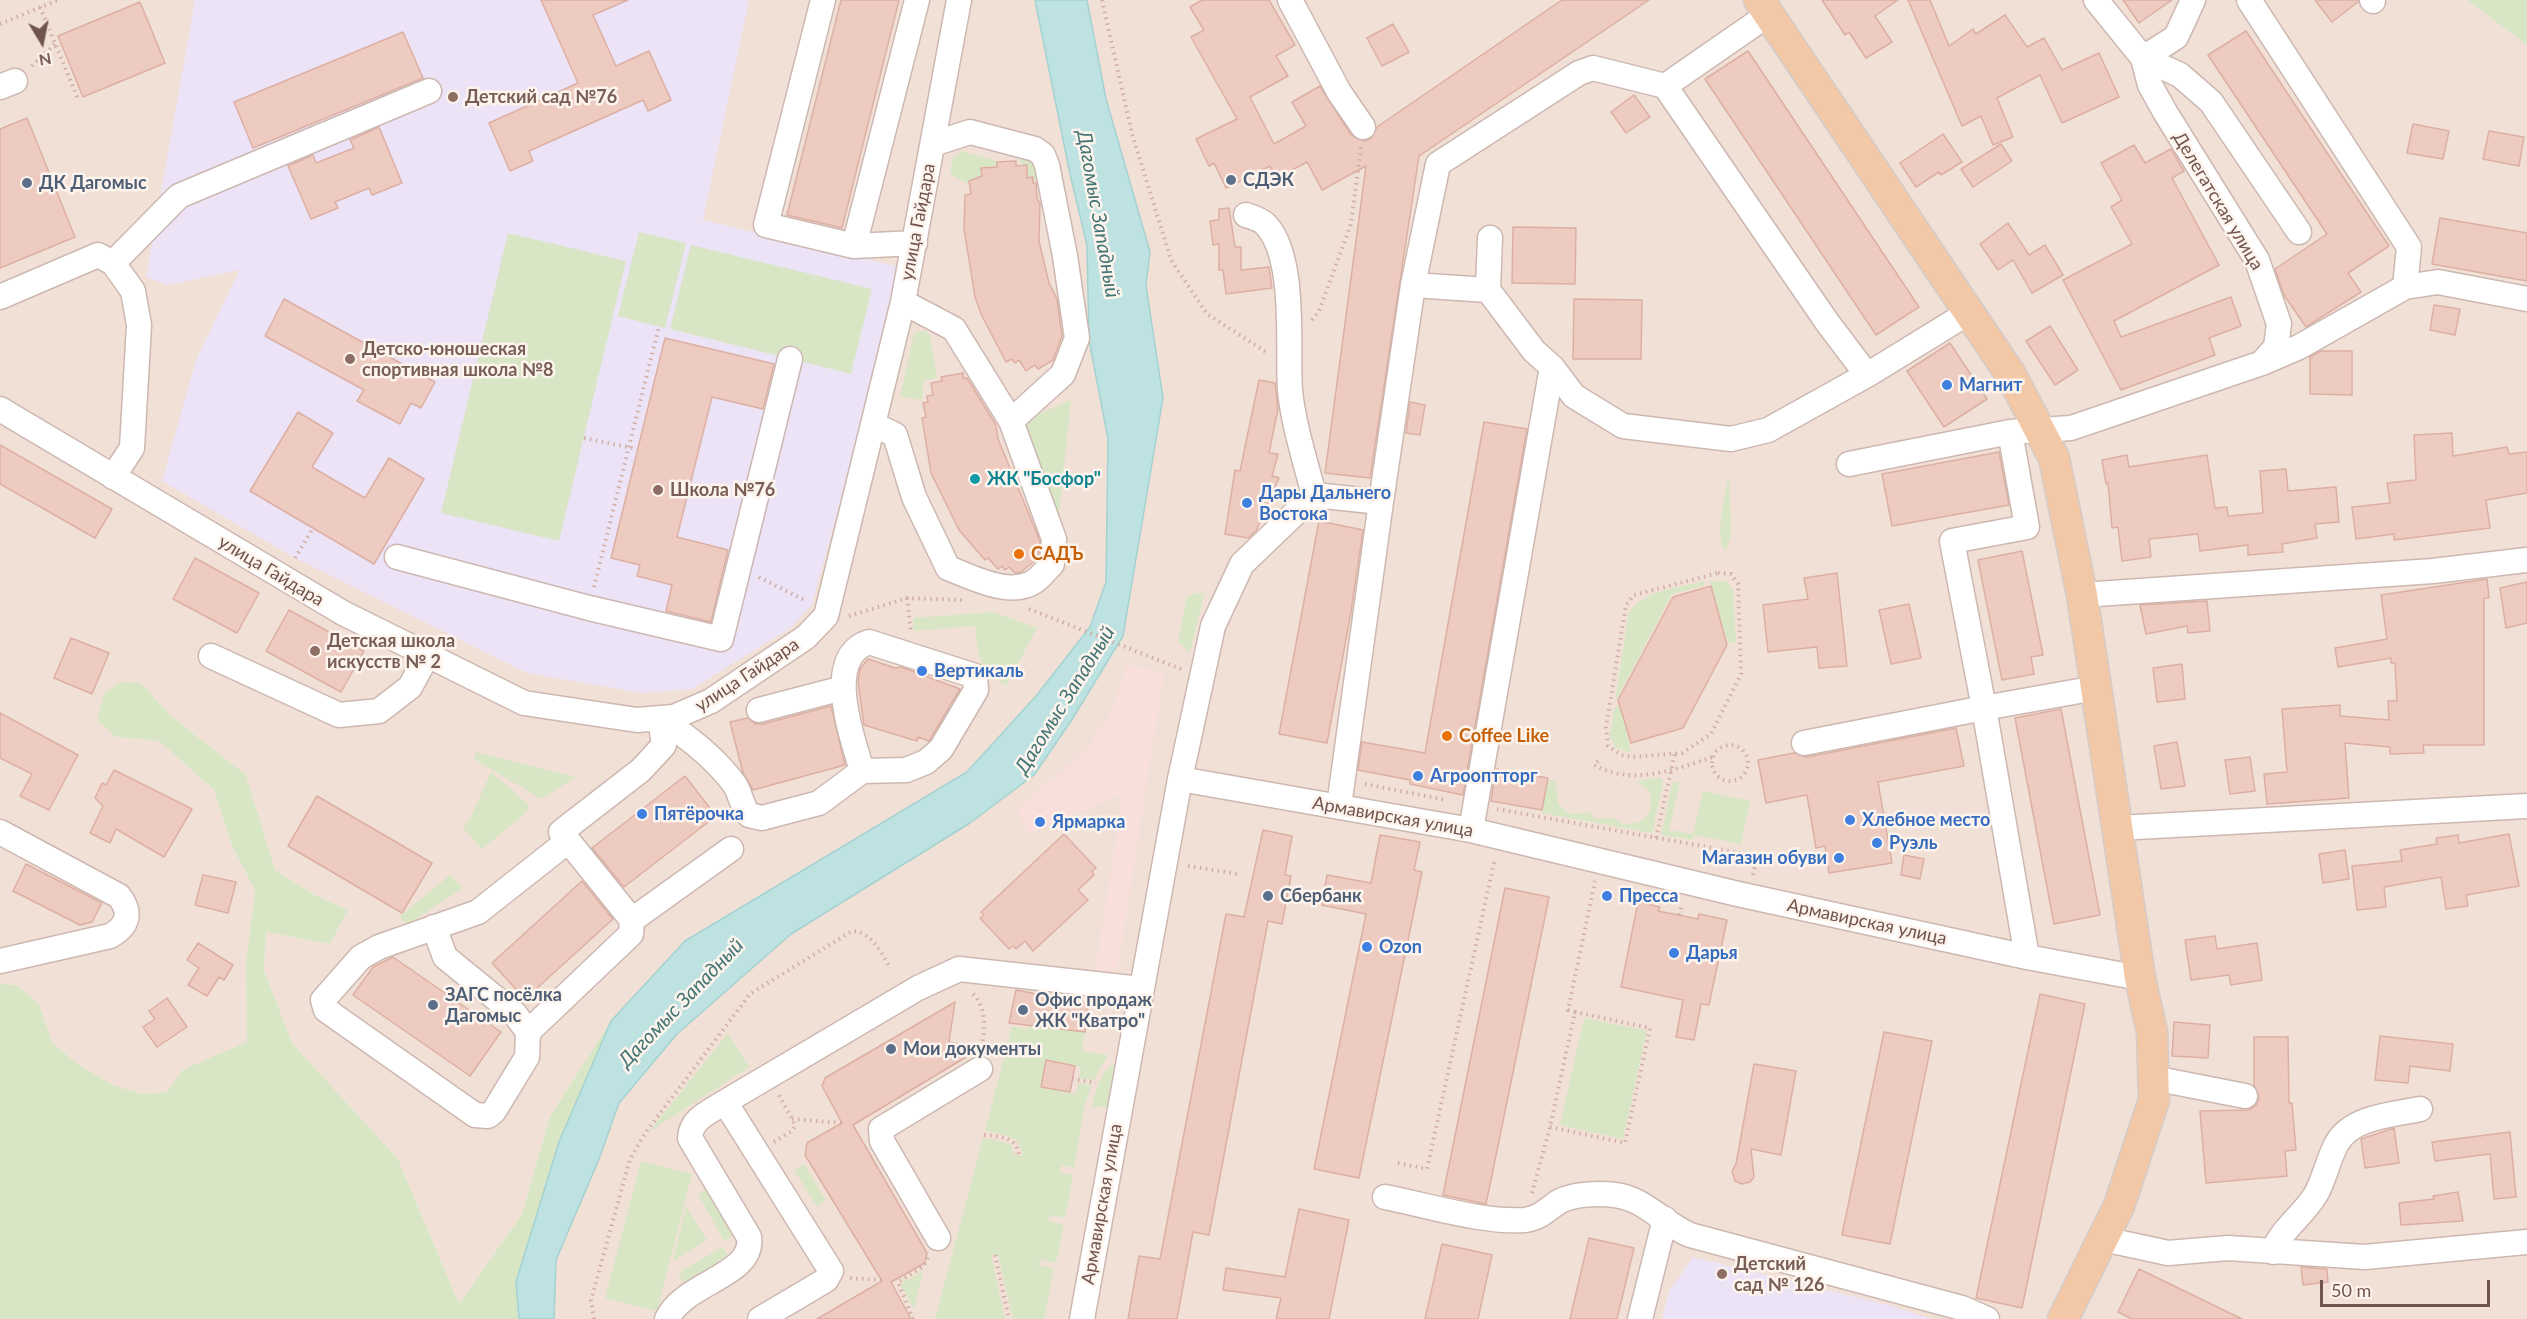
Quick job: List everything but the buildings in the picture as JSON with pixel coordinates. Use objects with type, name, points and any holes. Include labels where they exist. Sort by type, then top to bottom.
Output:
[{"type":"main road","points":[[1764,7],[2011,375],[2054,458],[2082,595],[2140,978],[2152,1032],[2154,1100],[2119,1206],[2063,1319]]},
{"type":"street","points":[[823,0],[766,225],[854,246],[915,243]]},
{"type":"street","points":[[854,246],[917,0]]},
{"type":"street","name":"улица Гайдара","points":[[0,409],[343,613],[524,703],[637,720],[660,719],[686,713],[711,701],[806,637],[826,616],[903,302],[959,0]]},
{"type":"street","points":[[1290,0],[1339,92],[1363,127]]},
{"type":"street","name":"Делегатская улица","points":[[2096,0],[2143,58],[2150,85],[2165,112],[2257,260],[2279,324],[2276,347],[2262,363]]},
{"type":"street","points":[[2143,58],[2176,37],[2193,0]]},
{"type":"street","points":[[2249,0],[2409,247],[2405,287]]},
{"type":"street","points":[[1665,86],[1764,7]]},
{"type":"street","points":[[2143,58],[2180,75],[2211,102],[2299,232]]},
{"type":"street","points":[[1339,806],[1413,285],[1438,164],[1579,73],[1593,68],[1665,86],[1827,322],[1867,375]]},
{"type":"street","points":[[113,263],[179,196],[429,91]]},
{"type":"street","points":[[933,144],[970,132],[1035,149],[1043,155],[1047,165],[1065,256],[1077,338],[1063,374],[1011,421]]},
{"type":"street","points":[[1246,214],[1265,223],[1275,238],[1290,312],[1289,350],[1295,428],[1314,495]]},
{"type":"street","points":[[1490,238],[1488,290],[1534,351],[1552,367],[1574,396],[1623,426],[1731,439],[1768,430],[1867,375],[1968,313]]},
{"type":"street","points":[[0,297],[98,255],[113,263],[134,291],[140,325],[132,448],[113,477]]},
{"type":"street","points":[[1849,464],[2010,432],[2071,428],[2104,418],[2262,363],[2300,347],[2405,287],[2438,282],[2527,299]]},
{"type":"street","points":[[1413,285],[1488,290]]},
{"type":"street","points":[[873,424],[895,435],[914,497],[948,568],[986,583],[1015,587],[1034,582],[1052,564],[1054,539],[1011,421],[954,329],[903,302]]},
{"type":"street","points":[[397,557],[589,608],[721,639],[790,359]]},
{"type":"street","points":[[1471,830],[1552,367]]},
{"type":"street","points":[[2010,432],[2027,527],[1952,541],[1984,708],[2027,957]]},
{"type":"street","points":[[1180,780],[1213,626],[1242,564],[1314,495],[1381,502]]},
{"type":"street","points":[[2082,595],[2433,571],[2527,560]]},
{"type":"street","points":[[660,719],[691,741],[729,779],[741,796],[746,812],[756,819],[819,803],[862,771],[906,770],[935,756],[947,741],[976,690],[977,681],[970,673],[869,642],[859,647],[851,656],[843,688],[844,706],[862,771]]},
{"type":"street","points":[[211,656],[339,715],[379,711],[410,687],[427,656]]},
{"type":"street","points":[[759,710],[843,688]]},
{"type":"street","points":[[1804,743],[2096,688]]},
{"type":"street","points":[[632,920],[561,832],[641,770],[664,745],[660,719]]},
{"type":"street","name":"Армавирская улица","points":[[1082,1319],[1140,989],[1180,780],[1471,830],[1748,896],[2027,957],[2140,978]]},
{"type":"street","points":[[2118,828],[2527,806]]},
{"type":"street","points":[[0,832],[119,896],[127,907],[128,919],[122,929],[110,936],[0,961]]},
{"type":"street","points":[[434,927],[445,957],[515,1014],[528,1032],[527,1057],[494,1111],[488,1116],[475,1115],[326,1010],[324,1000],[361,957],[379,947],[434,927],[478,912],[568,841]]},
{"type":"street","points":[[528,1032],[630,934],[632,920],[731,849]]},
{"type":"street","points":[[667,1319],[671,1309],[684,1297],[740,1264],[750,1250],[749,1236],[690,1138],[691,1128],[695,1121],[918,988],[960,969],[1140,989]]},
{"type":"street","points":[[938,1238],[882,1141],[881,1129],[980,1069]]},
{"type":"street","points":[[2153,1078],[2245,1096]]},
{"type":"street","points":[[725,1102],[831,1271],[826,1280],[760,1319]]},
{"type":"street","points":[[2273,1252],[2279,1236],[2298,1219],[2316,1193],[2338,1141],[2358,1123],[2420,1109]]},
{"type":"street","points":[[1385,1197],[1497,1219],[1525,1220],[1539,1217],[1562,1201],[1615,1195],[1647,1205],[1690,1235],[1962,1308],[1987,1319]]},
{"type":"street","points":[[1640,1319],[1665,1219]]},
{"type":"street","points":[[2103,1239],[2168,1253],[2228,1248],[2365,1257],[2527,1242]]},
{"type":"path","points":[[0,24],[58,0]]},
{"type":"path","points":[[1102,0],[1132,134],[1171,260],[1207,314],[1268,354],[1289,350],[1319,311],[1351,224],[1363,127]]},
{"type":"path","points":[[40,7],[78,99]]},
{"type":"path","points":[[8,84],[55,44]]},
{"type":"path","points":[[589,608],[659,326]]},
{"type":"path","points":[[584,438],[637,449]]},
{"type":"path","points":[[291,564],[313,528]]},
{"type":"path","points":[[739,567],[812,604],[826,616],[838,619],[907,598],[966,600]]},
{"type":"path","points":[[1718,573],[1731,574],[1737,584],[1742,674],[1711,734],[1682,753],[1676,753],[1632,758],[1613,751],[1608,746],[1606,727],[1608,709],[1626,605],[1634,595],[1718,573]]},
{"type":"path","points":[[907,598],[910,629]]},
{"type":"path","points":[[1021,607],[1032,609],[1201,677]]},
{"type":"path","points":[[1598,761],[1594,765],[1627,777],[1671,770],[1713,757],[1725,745],[1738,747],[1747,756],[1748,768],[1741,778],[1724,781],[1712,768],[1713,757]]},
{"type":"path","points":[[1656,838],[1676,753]]},
{"type":"path","points":[[1343,780],[1757,856],[1748,896]]},
{"type":"path","points":[[1398,1163],[1427,1169],[1496,854]]},
{"type":"path","points":[[1185,877],[1189,856]]},
{"type":"path","points":[[1187,866],[1239,874]]},
{"type":"path","points":[[1551,1127],[1625,1143],[1650,1028],[1568,1010],[1596,878]]},
{"type":"path","points":[[1525,1220],[1551,1127],[1575,1012]]},
{"type":"path","points":[[1072,1079],[1096,1083]]},
{"type":"path","points":[[792,1119],[842,1123]]},
{"type":"path","points":[[984,1135],[1010,1139],[1015,1143],[1018,1155]]},
{"type":"path","points":[[995,1255],[1008,1319]]},
{"type":"path","points":[[849,1278],[882,1280]]},
{"type":"shaded area","points":[[0,0],[1035,0],[1070,174],[1087,245],[1089,340],[1108,439],[1106,582],[1090,627],[1037,695],[967,772],[685,941],[611,1021],[550,1116],[522,1214],[459,1304],[398,1159],[292,1043],[264,970],[266,932],[330,944],[348,910],[313,894],[275,870],[246,775],[170,715],[141,683],[116,737],[159,741],[214,790],[231,844],[255,891],[246,962],[247,1043],[182,1070],[167,1092],[143,1094],[115,1086],[79,1065],[52,1042],[39,1004],[17,985],[0,984]]},
{"type":"shaded area","points":[[195,0],[749,0],[703,220],[904,268],[812,604],[792,627],[692,689],[642,693],[527,673],[295,558],[162,481],[197,357],[240,270],[168,285],[146,277]]},
{"type":"shaded area","points":[[1087,0],[2467,0],[2527,45],[2527,1319],[554,1319],[556,1260],[599,1159],[619,1103],[677,1034],[791,934],[970,823],[1034,775],[1113,654],[1163,398],[1146,285],[1150,252],[1106,99]]},
{"type":"shaded area","name":"Ярмарка","points":[[1127,665],[1164,673],[1119,961],[1116,969],[1105,974],[1095,973],[1123,793],[1029,834],[1017,810],[1088,747],[1111,712]]},
{"type":"shaded area","name":"Детский сад № 126","points":[[1693,1257],[1888,1305],[1932,1319],[1662,1319],[1669,1291]]},
{"type":"green space","points":[[2467,0],[2527,0],[2527,45]]},
{"type":"green space","points":[[962,151],[1004,163],[986,193],[953,176],[950,171],[953,157]]},
{"type":"green space","points":[[1014,152],[1033,155],[1040,180],[1023,183],[1021,163]]},
{"type":"green space","points":[[639,232],[686,243],[665,328],[618,316]]},
{"type":"green space","points":[[508,233],[626,261],[559,541],[441,513]]},
{"type":"green space","points":[[691,245],[872,289],[851,374],[670,329]]},
{"type":"green space","points":[[926,331],[930,336],[937,378],[924,380],[922,400],[900,397],[914,333]]},
{"type":"green space","points":[[1071,400],[1057,533],[1020,422]]},
{"type":"green space","points":[[1729,474],[1731,536],[1726,551],[1722,546],[1720,527]]},
{"type":"green space","points":[[1705,581],[1703,586],[1672,594],[1615,702],[1628,616],[1633,607],[1650,595],[1661,591]]},
{"type":"green space","points":[[1709,581],[1727,581],[1733,590],[1736,642],[1728,643]]},
{"type":"green space","points":[[1197,593],[1204,594],[1190,652],[1178,642],[1187,596]]},
{"type":"green space","points":[[993,612],[1037,628],[1006,686],[990,673],[981,660],[975,626],[914,631],[913,618]]},
{"type":"green space","points":[[120,682],[141,683],[170,715],[246,775],[275,870],[313,894],[348,910],[330,944],[266,932],[264,970],[292,1043],[398,1159],[459,1304],[522,1214],[550,1116],[611,1021],[559,1142],[516,1282],[519,1319],[0,1319],[0,984],[17,985],[39,1004],[52,1042],[79,1065],[115,1086],[143,1094],[167,1092],[182,1070],[247,1042],[246,962],[255,891],[231,844],[214,790],[159,741],[116,737],[97,720],[104,694]]},
{"type":"green space","points":[[1621,706],[1631,753],[1615,747],[1609,736],[1615,707]]},
{"type":"green space","points":[[476,752],[576,777],[541,799],[474,759]]},
{"type":"green space","points":[[491,772],[530,806],[522,816],[482,849],[462,827],[469,821]]},
{"type":"green space","points":[[1662,779],[1663,785],[1652,833],[1542,813],[1548,780],[1556,781],[1558,803],[1569,814],[1589,812],[1596,819],[1614,818],[1623,824],[1637,823],[1647,816],[1651,799],[1650,791],[1636,781]]},
{"type":"green space","points":[[1680,782],[1669,830],[1693,834],[1703,791],[1750,801],[1741,844],[1694,835],[1692,840],[1661,835],[1672,783]]},
{"type":"green space","points":[[450,875],[463,888],[408,924],[399,917]]},
{"type":"green space","points":[[1037,994],[1063,998],[1059,1029],[1085,1032],[1082,1051],[1108,1055],[1094,1080],[1079,1078],[1081,1067],[1046,1061],[1041,1087],[1076,1094],[1078,1083],[1092,1085],[1085,1104],[1074,1168],[1062,1165],[1060,1173],[1073,1175],[1065,1218],[1050,1215],[1048,1221],[1064,1225],[1056,1263],[1040,1260],[1038,1265],[1054,1269],[1044,1319],[1013,1319],[998,1256],[991,1254],[1005,1319],[935,1319],[983,1138],[1011,1144],[1014,1154],[1023,1156],[1015,1140],[985,1131],[1012,1026],[1029,1030]]},
{"type":"green space","points":[[1584,1018],[1647,1031],[1623,1139],[1560,1125]]},
{"type":"green space","points":[[728,1033],[749,1067],[649,1132]]},
{"type":"green space","points":[[1114,1064],[1116,1067],[1109,1107],[1092,1107],[1102,1076]]},
{"type":"green space","points":[[641,1161],[692,1174],[657,1311],[605,1298]]},
{"type":"green space","points":[[804,1164],[826,1201],[817,1207],[794,1170]]},
{"type":"green space","points":[[711,1186],[737,1233],[724,1241],[698,1194]]},
{"type":"green space","points":[[686,1206],[707,1240],[673,1261]]},
{"type":"green space","points":[[723,1247],[731,1260],[686,1286],[678,1273]]},
{"type":"green space","points":[[923,1271],[914,1309],[900,1284]]},
{"type":"water","name":"Дагомыс Западный","points":[[1035,0],[1087,0],[1106,99],[1150,252],[1146,285],[1163,398],[1123,636],[1071,721],[1034,775],[970,823],[791,934],[677,1034],[619,1103],[599,1159],[556,1260],[554,1319],[519,1319],[516,1282],[559,1142],[611,1021],[685,941],[967,772],[1037,695],[1090,627],[1106,582],[1108,439],[1089,340],[1087,245],[1070,174]]},
{"type":"place","name":"Детский сад №76","points":[[453,97]]},
{"type":"place","name":"СДЭК","points":[[1231,180]]},
{"type":"place","name":"ДК Дагомыс","points":[[27,183]]},
{"type":"place","name":"Детско-юношеская спортивная школа №8","points":[[350,359]]},
{"type":"place","name":"Магнит","points":[[1947,385]]},
{"type":"place","name":"ЖК \"Босфор\"","points":[[975,479]]},
{"type":"place","name":"Школа №76","points":[[658,490]]},
{"type":"place","name":"Дары Дальнего Востока","points":[[1247,503]]},
{"type":"place","name":"САДЪ","points":[[1019,554]]},
{"type":"place","name":"Детская школа искусств № 2","points":[[315,651]]},
{"type":"place","name":"Вертикаль","points":[[922,671]]},
{"type":"place","name":"Coffee Like","points":[[1447,736]]},
{"type":"place","name":"Агрооптторг","points":[[1418,776]]},
{"type":"place","name":"Пятёрочка","points":[[642,814]]},
{"type":"place","name":"Хлебное место","points":[[1850,820]]},
{"type":"place","name":"Ярмарка","points":[[1040,822]]},
{"type":"place","name":"Руэль","points":[[1877,843]]},
{"type":"place","name":"Магазин обуви","points":[[1839,858]]},
{"type":"place","name":"Сбербанк","points":[[1268,896]]},
{"type":"place","name":"Пресса","points":[[1607,896]]},
{"type":"place","name":"Ozon","points":[[1367,947]]},
{"type":"place","name":"Дарья","points":[[1674,953]]},
{"type":"place","name":"ЗАГС посёлка Дагомыс","points":[[433,1005]]},
{"type":"place","name":"Офис продаж ЖК \"Кватро\"","points":[[1023,1010]]},
{"type":"place","name":"Мои документы","points":[[891,1049]]},
{"type":"place","name":"Детский сад № 126","points":[[1722,1274]]}]
